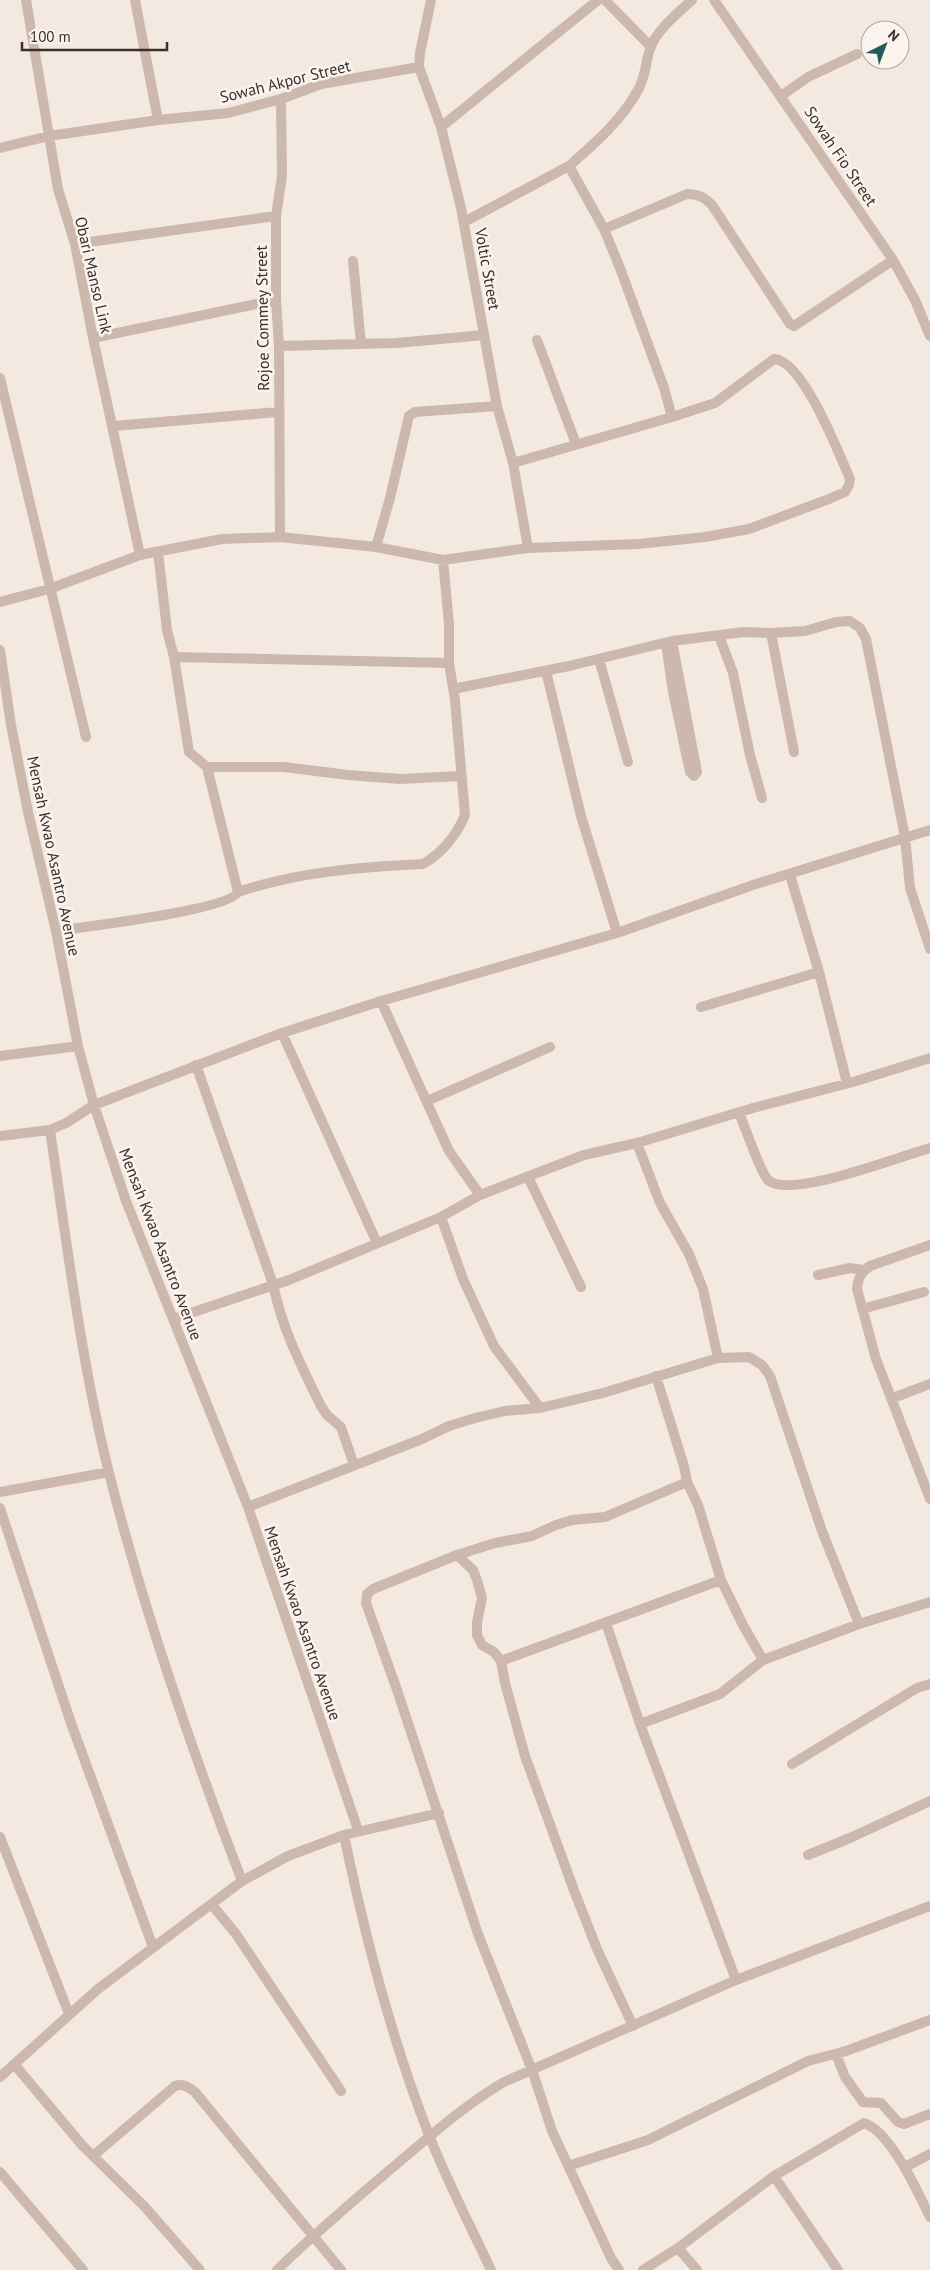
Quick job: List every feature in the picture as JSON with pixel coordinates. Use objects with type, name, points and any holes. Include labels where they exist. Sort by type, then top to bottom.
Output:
[{"type":"street","name":"Obari Manso Link","points":[[26,0],[58,189],[75,244],[93,338],[114,426],[140,555]]},
{"type":"street","points":[[135,0],[158,120]]},
{"type":"street","points":[[418,67],[431,0]]},
{"type":"street","points":[[441,127],[598,0]]},
{"type":"street","points":[[605,0],[651,46]]},
{"type":"street","points":[[464,222],[569,166],[604,136],[637,92],[645,77],[651,46],[662,30],[692,0]]},
{"type":"street","name":"Sowah Fio Street","points":[[714,0],[893,260],[915,300],[930,336]]},
{"type":"street","points":[[781,96],[808,77],[857,54]]},
{"type":"street","name":"Sowah Akpor Street","points":[[0,148],[49,136],[158,120],[228,113],[281,99],[321,84],[418,67]]},
{"type":"street","name":"Voltic Street","points":[[418,67],[441,127],[464,222],[497,406],[513,464],[528,548]]},
{"type":"street","name":"Rojoe Commey Street","points":[[280,537],[276,216],[282,176],[281,99]]},
{"type":"street","points":[[569,166],[604,229],[664,388],[672,417]]},
{"type":"street","points":[[604,229],[687,194],[696,194],[705,198],[712,205],[790,324],[794,326],[893,260]]},
{"type":"street","points":[[75,244],[276,216]]},
{"type":"street","points":[[353,261],[362,344]]},
{"type":"street","points":[[93,338],[276,300]]},
{"type":"street","points":[[279,346],[397,343],[484,335]]},
{"type":"street","points":[[537,340],[576,444]]},
{"type":"street","points":[[0,602],[49,589],[140,555],[222,539],[280,537],[376,547],[443,560],[528,548],[638,544],[705,537],[749,529],[829,500],[845,492],[850,479],[804,382],[785,362],[778,359],[774,359],[715,403],[513,464]]},
{"type":"street","points":[[0,378],[49,589],[86,737]]},
{"type":"street","points":[[376,547],[390,498],[409,416],[415,412],[497,406]]},
{"type":"street","points":[[114,426],[278,412]]},
{"type":"street","points":[[158,552],[167,630],[174,657],[188,752],[207,767],[238,892]]},
{"type":"street","points":[[56,931],[202,908],[233,898],[238,892],[269,883],[354,868],[423,864],[432,859],[459,830],[464,815],[449,663],[449,624],[443,560]]},
{"type":"street","points":[[453,689],[599,659],[669,642],[744,632],[771,633],[816,629],[850,621],[860,628],[869,650],[905,837],[910,888],[930,949]]},
{"type":"street","points":[[771,633],[794,752]]},
{"type":"street","points":[[718,636],[733,673],[762,798]]},
{"type":"street","points":[[669,642],[684,725]]},
{"type":"street","name":"Mensah Kwao Asantro Avenue","points":[[0,650],[10,724],[56,931],[78,1046],[94,1104],[126,1200],[248,1507],[358,1830]]},
{"type":"street","points":[[174,657],[449,663]]},
{"type":"street","points":[[599,659],[628,762]]},
{"type":"street","points":[[546,670],[584,829],[617,932]]},
{"type":"street","points":[[207,767],[284,767],[400,779],[460,776]]},
{"type":"street","points":[[0,1136],[50,1130],[66,1123],[94,1104],[282,1033],[381,1001],[617,932],[930,830]]},
{"type":"street","points":[[790,875],[819,972],[847,1083]]},
{"type":"street","points":[[700,1007],[819,972]]},
{"type":"street","points":[[381,1001],[449,1151],[480,1195]]},
{"type":"street","points":[[282,1033],[377,1243]]},
{"type":"street","points":[[0,1056],[78,1046]]},
{"type":"street","points":[[427,1101],[550,1047]]},
{"type":"street","points":[[173,1319],[289,1280],[441,1218],[480,1195],[584,1155],[637,1143],[930,1058]]},
{"type":"street","points":[[196,1065],[273,1284],[278,1312],[286,1334],[321,1406],[327,1415],[341,1427],[354,1465]]},
{"type":"street","points":[[739,1113],[766,1178],[779,1186],[815,1183],[930,1148]]},
{"type":"street","points":[[50,1130],[73,1283],[109,1472],[140,1583],[196,1760],[242,1882]]},
{"type":"street","points":[[637,1143],[660,1203],[689,1254],[699,1280],[718,1358]]},
{"type":"street","points":[[528,1177],[581,1287]]},
{"type":"street","points":[[441,1218],[463,1279],[494,1346],[540,1408]]},
{"type":"street","points":[[930,1245],[870,1266],[863,1270],[857,1280],[862,1310],[876,1358],[930,1496]]},
{"type":"street","points":[[818,1275],[850,1268],[863,1270]]},
{"type":"street","points":[[862,1310],[924,1292]]},
{"type":"street","points":[[248,1507],[448,1426],[505,1411],[540,1408],[602,1393],[718,1358],[749,1357],[762,1365],[770,1376],[822,1531],[859,1624]]},
{"type":"street","points":[[656,1376],[684,1466],[687,1482],[698,1505],[721,1580],[763,1660]]},
{"type":"street","points":[[893,1398],[930,1384]]},
{"type":"street","points":[[0,1492],[109,1472]]},
{"type":"street","points":[[619,2270],[611,2258],[552,2131],[532,2070],[478,1934],[439,1813],[366,1603],[367,1594],[373,1589],[456,1555],[495,1543],[532,1536],[572,1520],[605,1517],[687,1482]]},
{"type":"street","points":[[0,1508],[71,1723],[153,1947]]},
{"type":"street","points":[[456,1555],[473,1570],[482,1598],[477,1622],[477,1635],[482,1644],[494,1652],[501,1662],[525,1756],[597,1949],[633,2026]]},
{"type":"street","points":[[501,1662],[721,1580]]},
{"type":"street","points":[[640,1724],[720,1694],[763,1660],[859,1624],[930,1602]]},
{"type":"street","points":[[606,1623],[640,1724],[736,1980]]},
{"type":"street","points":[[792,1764],[917,1688],[930,1684]]},
{"type":"street","points":[[808,1855],[930,1801]]},
{"type":"street","points":[[0,2077],[69,2014],[153,1947],[242,1882],[288,1856],[358,1830],[439,1813]]},
{"type":"street","points":[[344,1835],[374,1966],[397,2046],[429,2136],[491,2270]]},
{"type":"street","points":[[0,1837],[69,2014]]},
{"type":"street","points":[[212,1905],[236,1934],[341,2091]]},
{"type":"street","points":[[277,2270],[313,2235],[429,2136],[481,2096],[504,2082],[736,1980],[930,1906]]},
{"type":"street","points":[[568,2166],[648,2140],[808,2061],[836,2054],[930,2020]]},
{"type":"street","points":[[836,2054],[845,2077],[864,2102],[881,2103],[898,2122],[904,2124],[930,2114]]},
{"type":"street","points":[[14,2064],[93,2156],[144,2207],[200,2270]]},
{"type":"street","points":[[93,2156],[175,2086],[181,2084],[187,2086],[195,2092],[341,2270]]},
{"type":"street","points":[[643,2270],[678,2248],[774,2176],[864,2123],[874,2126],[905,2167],[930,2217]]},
{"type":"street","points":[[905,2167],[930,2154]]},
{"type":"street","points":[[0,2172],[83,2270]]},
{"type":"street","points":[[774,2176],[838,2270]]},
{"type":"street","points":[[678,2248],[697,2270]]}]
